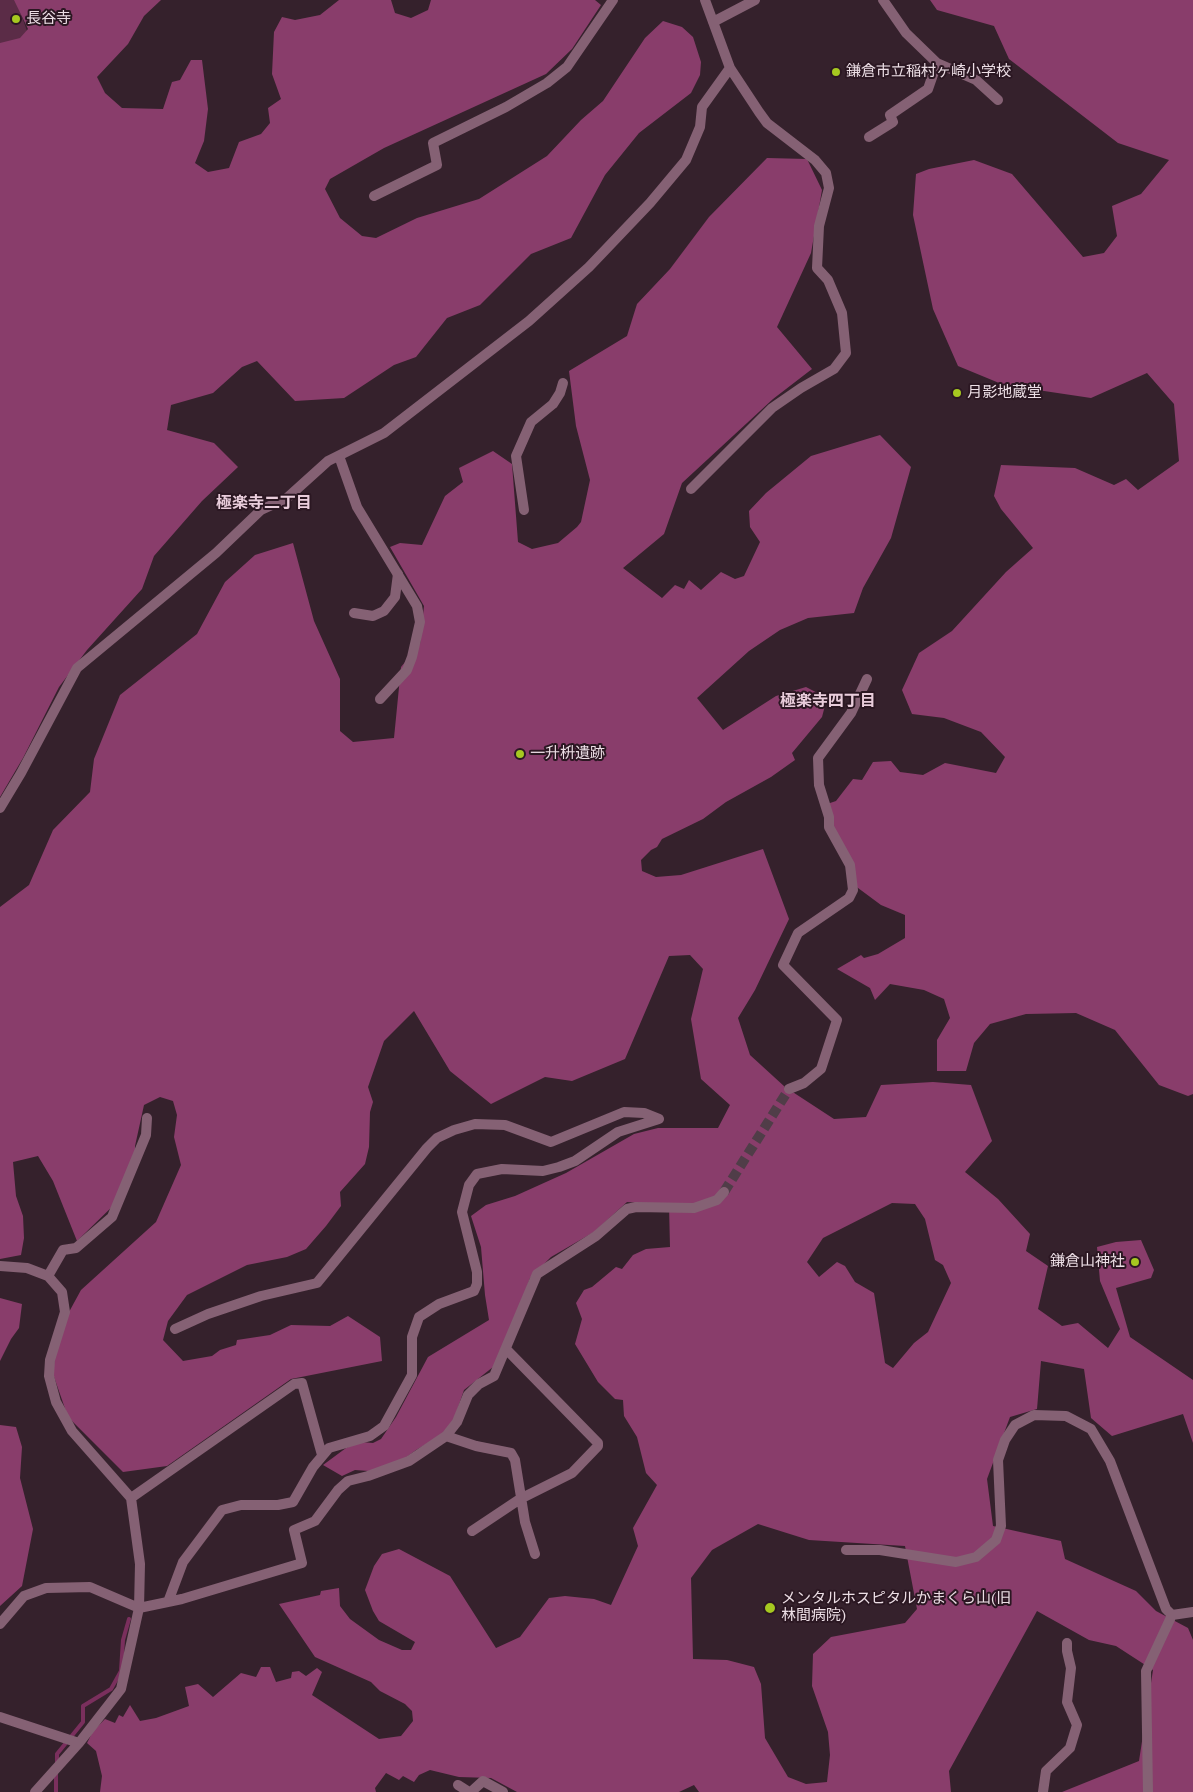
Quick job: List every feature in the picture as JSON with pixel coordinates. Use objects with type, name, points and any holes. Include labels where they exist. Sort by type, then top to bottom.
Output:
[{"type":"street","points":[[374,196],[437,165],[433,143],[506,107],[547,83],[567,68],[613,0]]},
{"type":"street","points":[[691,489],[772,408],[834,369],[846,353],[842,313],[828,280],[817,268],[819,226],[829,188],[826,173],[815,160],[767,123],[730,68],[704,0]]},
{"type":"street","points":[[713,22],[755,0]]},
{"type":"street","points":[[883,0],[906,33],[937,63],[976,80],[998,100]]},
{"type":"street","points":[[869,137],[893,122],[890,115],[928,89],[937,63]]},
{"type":"street","points":[[0,808],[22,773],[77,668],[216,553],[261,510],[287,498],[328,461],[384,433],[529,321],[589,267],[650,203],[686,160],[700,127],[702,108],[730,68]]},
{"type":"street","points":[[524,510],[516,456],[531,422],[553,404],[560,393],[563,383]]},
{"type":"street","points":[[339,456],[357,507],[418,606],[420,622],[407,670],[380,700]]},
{"type":"street","points":[[354,613],[373,616],[384,610],[395,597],[398,574]]},
{"type":"street","points":[[789,1089],[804,1083],[821,1069],[837,1020],[783,965],[798,933],[850,898],[852,890],[850,865],[829,828],[829,817],[819,784],[818,758],[850,713],[867,679]]},
{"type":"street","points":[[168,1602],[183,1562],[222,1510],[241,1505],[278,1505],[293,1502],[322,1455],[329,1448],[343,1442],[370,1436],[384,1426],[412,1375],[412,1337],[419,1317],[439,1304],[474,1291],[477,1284],[462,1212],[469,1185],[477,1174],[502,1169],[542,1171],[559,1166],[575,1161],[618,1132],[658,1119],[644,1113],[624,1112],[599,1120],[551,1142],[543,1141],[520,1129],[505,1125],[475,1124],[454,1130],[437,1138],[427,1148],[317,1283],[261,1296],[208,1314],[175,1329]]},
{"type":"street","points":[[48,1276],[63,1250],[76,1248],[112,1217],[146,1135],[148,1118]]},
{"type":"street","points":[[0,1624],[24,1596],[35,1591],[59,1586],[90,1587],[139,1608],[168,1602],[302,1562],[294,1530],[315,1521],[338,1490],[348,1481],[409,1461],[446,1436],[457,1422],[468,1395],[480,1384],[494,1376],[533,1278],[537,1274],[596,1236],[627,1209],[636,1207],[694,1208],[717,1200],[724,1192]]},
{"type":"street","points":[[0,1266],[27,1268],[48,1276],[62,1292],[65,1301],[65,1312],[50,1360],[48,1376],[56,1402],[72,1431],[131,1498],[140,1564],[139,1608],[121,1689],[79,1743],[35,1792]]},
{"type":"street","points":[[472,1531],[520,1499],[572,1473],[598,1446],[598,1443],[506,1349]]},
{"type":"street","points":[[131,1498],[294,1384],[302,1383],[322,1455]]},
{"type":"street","points":[[846,1550],[880,1550],[956,1562],[976,1557],[996,1540],[1001,1526],[998,1460],[1005,1440],[1015,1425],[1034,1415],[1066,1416],[1091,1429],[1110,1461],[1166,1609],[1172,1615]]},
{"type":"street","points":[[446,1436],[468,1444],[512,1453],[515,1460],[520,1499],[535,1554]]},
{"type":"street","points":[[1172,1615],[1193,1612]]},
{"type":"street","points":[[1148,1792],[1146,1671],[1172,1615]]},
{"type":"street","points":[[1043,1792],[1046,1771],[1070,1748],[1077,1725],[1067,1702],[1071,1668],[1067,1643]]},
{"type":"street","points":[[0,1717],[79,1743]]},
{"type":"street","points":[[458,1785],[470,1792],[483,1781],[503,1792]]},
{"type":"shaded area","name":"長谷寺","points":[[0,0],[16,0],[27,31],[21,39],[0,45]]},
{"type":"shaded area","points":[[14,0],[161,0],[144,16],[128,44],[97,77],[105,93],[122,108],[163,109],[172,82],[180,80],[191,60],[202,60],[208,109],[204,141],[195,163],[208,172],[229,168],[239,142],[261,134],[270,123],[268,108],[281,99],[272,74],[274,32],[282,17],[295,20],[320,15],[339,0],[391,0],[395,13],[411,18],[428,10],[431,0],[595,0],[601,5],[572,49],[546,74],[384,148],[330,179],[325,189],[340,218],[362,236],[376,238],[417,218],[479,199],[547,156],[581,120],[603,101],[645,38],[663,21],[682,27],[693,37],[701,62],[700,75],[691,93],[639,133],[605,175],[571,238],[531,254],[480,305],[447,318],[416,357],[394,365],[344,398],[295,401],[257,361],[242,367],[213,393],[171,405],[167,430],[214,443],[238,467],[202,501],[154,556],[142,589],[87,650],[59,687],[23,758],[0,797],[0,43],[20,38],[28,29]]},
{"type":"shaded area","points":[[930,0],[1193,0],[1193,1094],[1188,1096],[1159,1085],[1115,1030],[1076,1013],[1026,1014],[990,1024],[974,1043],[966,1071],[937,1071],[937,1040],[950,1018],[944,999],[924,990],[890,984],[875,1000],[870,988],[837,969],[861,955],[864,958],[878,954],[905,938],[905,915],[881,905],[854,885],[836,837],[827,804],[836,801],[853,779],[862,780],[873,762],[891,761],[900,772],[923,775],[945,763],[996,773],[1005,757],[981,732],[944,718],[912,714],[902,690],[919,653],[952,631],[1006,572],[1033,548],[1001,509],[994,496],[1001,465],[1075,468],[1114,485],[1126,479],[1138,490],[1179,461],[1174,404],[1147,373],[1091,398],[1004,385],[958,366],[933,309],[913,215],[916,174],[929,169],[974,160],[1012,174],[1083,257],[1104,253],[1117,236],[1112,206],[1141,194],[1169,160],[1118,143],[1009,59],[994,26],[937,10]]},
{"type":"shaded area","points":[[767,158],[807,159],[822,190],[811,253],[777,327],[812,369],[773,399],[682,483],[664,534],[623,568],[662,598],[675,585],[684,589],[689,580],[701,590],[721,572],[735,579],[744,576],[760,542],[750,527],[749,511],[766,493],[811,456],[880,435],[911,467],[891,538],[863,588],[854,613],[808,618],[780,630],[749,651],[697,698],[723,730],[776,696],[806,687],[827,698],[822,717],[792,753],[795,760],[771,777],[726,802],[703,819],[662,839],[657,847],[641,860],[642,871],[656,877],[681,875],[763,849],[789,919],[755,990],[738,1018],[750,1055],[785,1087],[834,1119],[866,1117],[881,1085],[933,1082],[971,1085],[992,1141],[965,1172],[998,1199],[1030,1234],[1026,1251],[1048,1266],[1038,1309],[1062,1326],[1078,1323],[1108,1348],[1120,1329],[1100,1281],[1097,1247],[1116,1242],[1141,1240],[1154,1270],[1151,1278],[1116,1288],[1130,1337],[1193,1380],[1193,1443],[1183,1414],[1112,1436],[1091,1418],[1084,1369],[1041,1361],[1037,1409],[1010,1417],[987,1479],[993,1526],[1061,1541],[1065,1559],[1136,1591],[1156,1611],[1188,1628],[1193,1640],[1193,1792],[1062,1792],[1139,1761],[1153,1670],[1116,1646],[1089,1640],[1037,1611],[949,1771],[951,1792],[699,1792],[694,1785],[679,1792],[517,1792],[491,1778],[459,1777],[430,1770],[419,1775],[414,1782],[403,1776],[399,1780],[386,1773],[375,1788],[376,1792],[100,1792],[102,1776],[96,1751],[87,1743],[93,1731],[105,1719],[115,1723],[119,1715],[123,1717],[130,1705],[140,1721],[156,1718],[189,1706],[185,1687],[198,1684],[213,1697],[241,1673],[256,1677],[261,1667],[270,1667],[276,1682],[291,1678],[292,1672],[299,1671],[306,1676],[317,1668],[322,1672],[312,1695],[379,1739],[401,1736],[413,1721],[412,1711],[405,1704],[380,1691],[371,1682],[315,1657],[279,1604],[320,1595],[321,1591],[339,1588],[340,1606],[350,1619],[379,1640],[402,1650],[411,1650],[415,1642],[379,1621],[365,1590],[374,1566],[382,1554],[399,1549],[450,1576],[496,1648],[520,1637],[549,1598],[565,1596],[594,1599],[611,1605],[638,1546],[633,1528],[657,1485],[646,1473],[637,1437],[624,1416],[623,1400],[615,1399],[598,1382],[575,1344],[582,1319],[576,1303],[584,1290],[592,1287],[616,1267],[622,1269],[633,1255],[646,1249],[670,1247],[669,1205],[627,1202],[594,1232],[551,1257],[530,1278],[512,1330],[493,1367],[464,1390],[453,1422],[440,1436],[400,1462],[369,1471],[355,1470],[342,1476],[323,1465],[346,1448],[360,1442],[373,1443],[381,1439],[396,1417],[428,1357],[489,1320],[481,1247],[471,1216],[486,1205],[515,1196],[566,1173],[634,1134],[658,1128],[718,1128],[730,1105],[701,1079],[691,1019],[703,969],[690,955],[669,956],[625,1059],[572,1081],[545,1077],[491,1104],[450,1071],[414,1011],[384,1041],[368,1087],[373,1102],[370,1112],[369,1147],[365,1164],[340,1192],[341,1206],[326,1226],[306,1249],[287,1257],[247,1265],[187,1295],[168,1321],[163,1340],[183,1361],[212,1356],[220,1350],[236,1345],[237,1340],[270,1335],[291,1325],[330,1326],[348,1316],[380,1337],[382,1361],[291,1379],[167,1466],[123,1472],[68,1417],[53,1374],[57,1334],[81,1290],[156,1222],[181,1165],[174,1137],[177,1115],[173,1101],[160,1097],[144,1105],[135,1146],[135,1168],[119,1200],[77,1241],[53,1181],[38,1156],[13,1162],[16,1196],[23,1216],[24,1238],[21,1255],[0,1259],[0,907],[29,885],[53,830],[90,792],[94,759],[120,695],[197,634],[225,582],[255,555],[293,543],[314,621],[340,679],[340,731],[353,742],[394,738],[401,667],[420,644],[424,606],[390,547],[400,543],[422,545],[445,496],[463,482],[459,468],[493,451],[512,464],[518,542],[532,549],[558,543],[577,527],[581,522],[590,480],[576,426],[569,371],[627,336],[637,304],[670,269],[709,217]],"holes":[[[892,1203],[915,1204],[925,1219],[935,1260],[943,1265],[951,1283],[928,1332],[914,1343],[893,1368],[885,1363],[874,1293],[855,1282],[845,1266],[837,1262],[819,1277],[807,1262],[823,1238]],[[758,1524],[809,1540],[905,1546],[917,1609],[905,1623],[831,1637],[813,1654],[812,1686],[828,1732],[830,1755],[827,1782],[806,1784],[788,1777],[765,1738],[761,1684],[754,1667],[727,1660],[693,1659],[691,1578],[712,1550]]]},
{"type":"shaded area","points":[[0,1298],[22,1304],[19,1328],[0,1361]]},
{"type":"shaded area","points":[[0,1425],[16,1427],[22,1447],[20,1478],[33,1529],[22,1586],[0,1606]]},
{"type":"waterway","points":[[57,1765],[57,1754],[83,1722],[83,1706],[111,1689],[121,1671],[123,1640],[129,1619]]},
{"type":"waterway","points":[[56,1772],[56,1792]]},
{"type":"tunnel","points":[[724,1192],[789,1089]]},
{"type":"place","name":"長谷寺","points":[[16,19]]},
{"type":"place","name":"鎌倉市立稲村ヶ崎小学校","points":[[836,72]]},
{"type":"place","name":"月影地蔵堂","points":[[957,393]]},
{"type":"place","name":"一升枡遺跡","points":[[520,754]]},
{"type":"place","name":"鎌倉山神社","points":[[1135,1262]]},
{"type":"place","name":"メンタルホスピタルかまくら山(旧 林間病院)","points":[[770,1608]]},
{"type":"district","name":"極楽寺二丁目","points":[[264,503]]},
{"type":"district","name":"極楽寺四丁目","points":[[828,701]]}]
